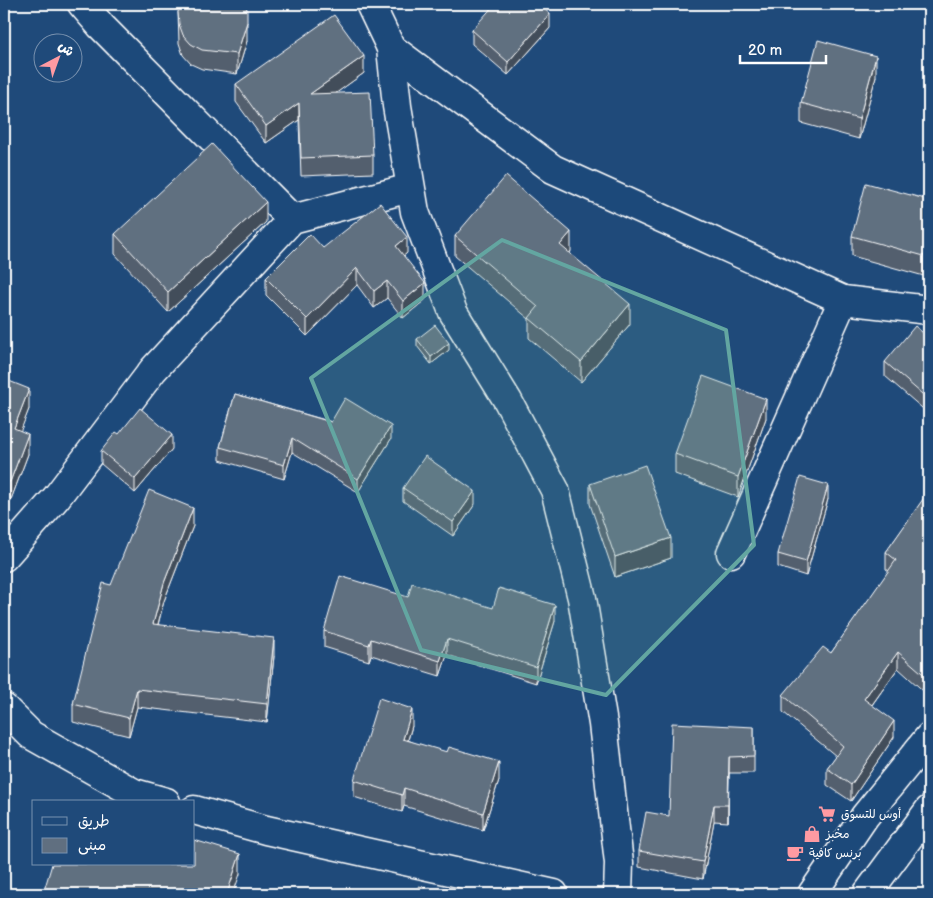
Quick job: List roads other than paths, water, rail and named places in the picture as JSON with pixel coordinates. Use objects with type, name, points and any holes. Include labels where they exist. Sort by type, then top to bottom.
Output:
[{"type":"street","points":[[82,4],[100,26],[292,219]]},
{"type":"street","points":[[370,4],[391,48],[410,188],[416,212],[453,312],[508,401],[555,490],[582,598],[601,714],[620,863],[618,894]]},
{"type":"street","points":[[391,48],[553,169],[843,300],[929,310]]},
{"type":"street","points":[[4,557],[56,498],[154,370],[292,219],[410,188]]},
{"type":"street","points":[[731,553],[843,300]]},
{"type":"street","points":[[4,708],[31,735],[134,793],[159,800]]},
{"type":"street","points":[[812,894],[865,816],[929,737]]},
{"type":"street","points":[[195,810],[266,830],[554,894]]},
{"type":"street","points":[[867,894],[929,810]]},
{"type":"place","name":"أوس للتسوق","points":[[827,814]]},
{"type":"place","name":"مخبز","points":[[812,834]]},
{"type":"place","name":"برنس كافية","points":[[795,853]]}]
